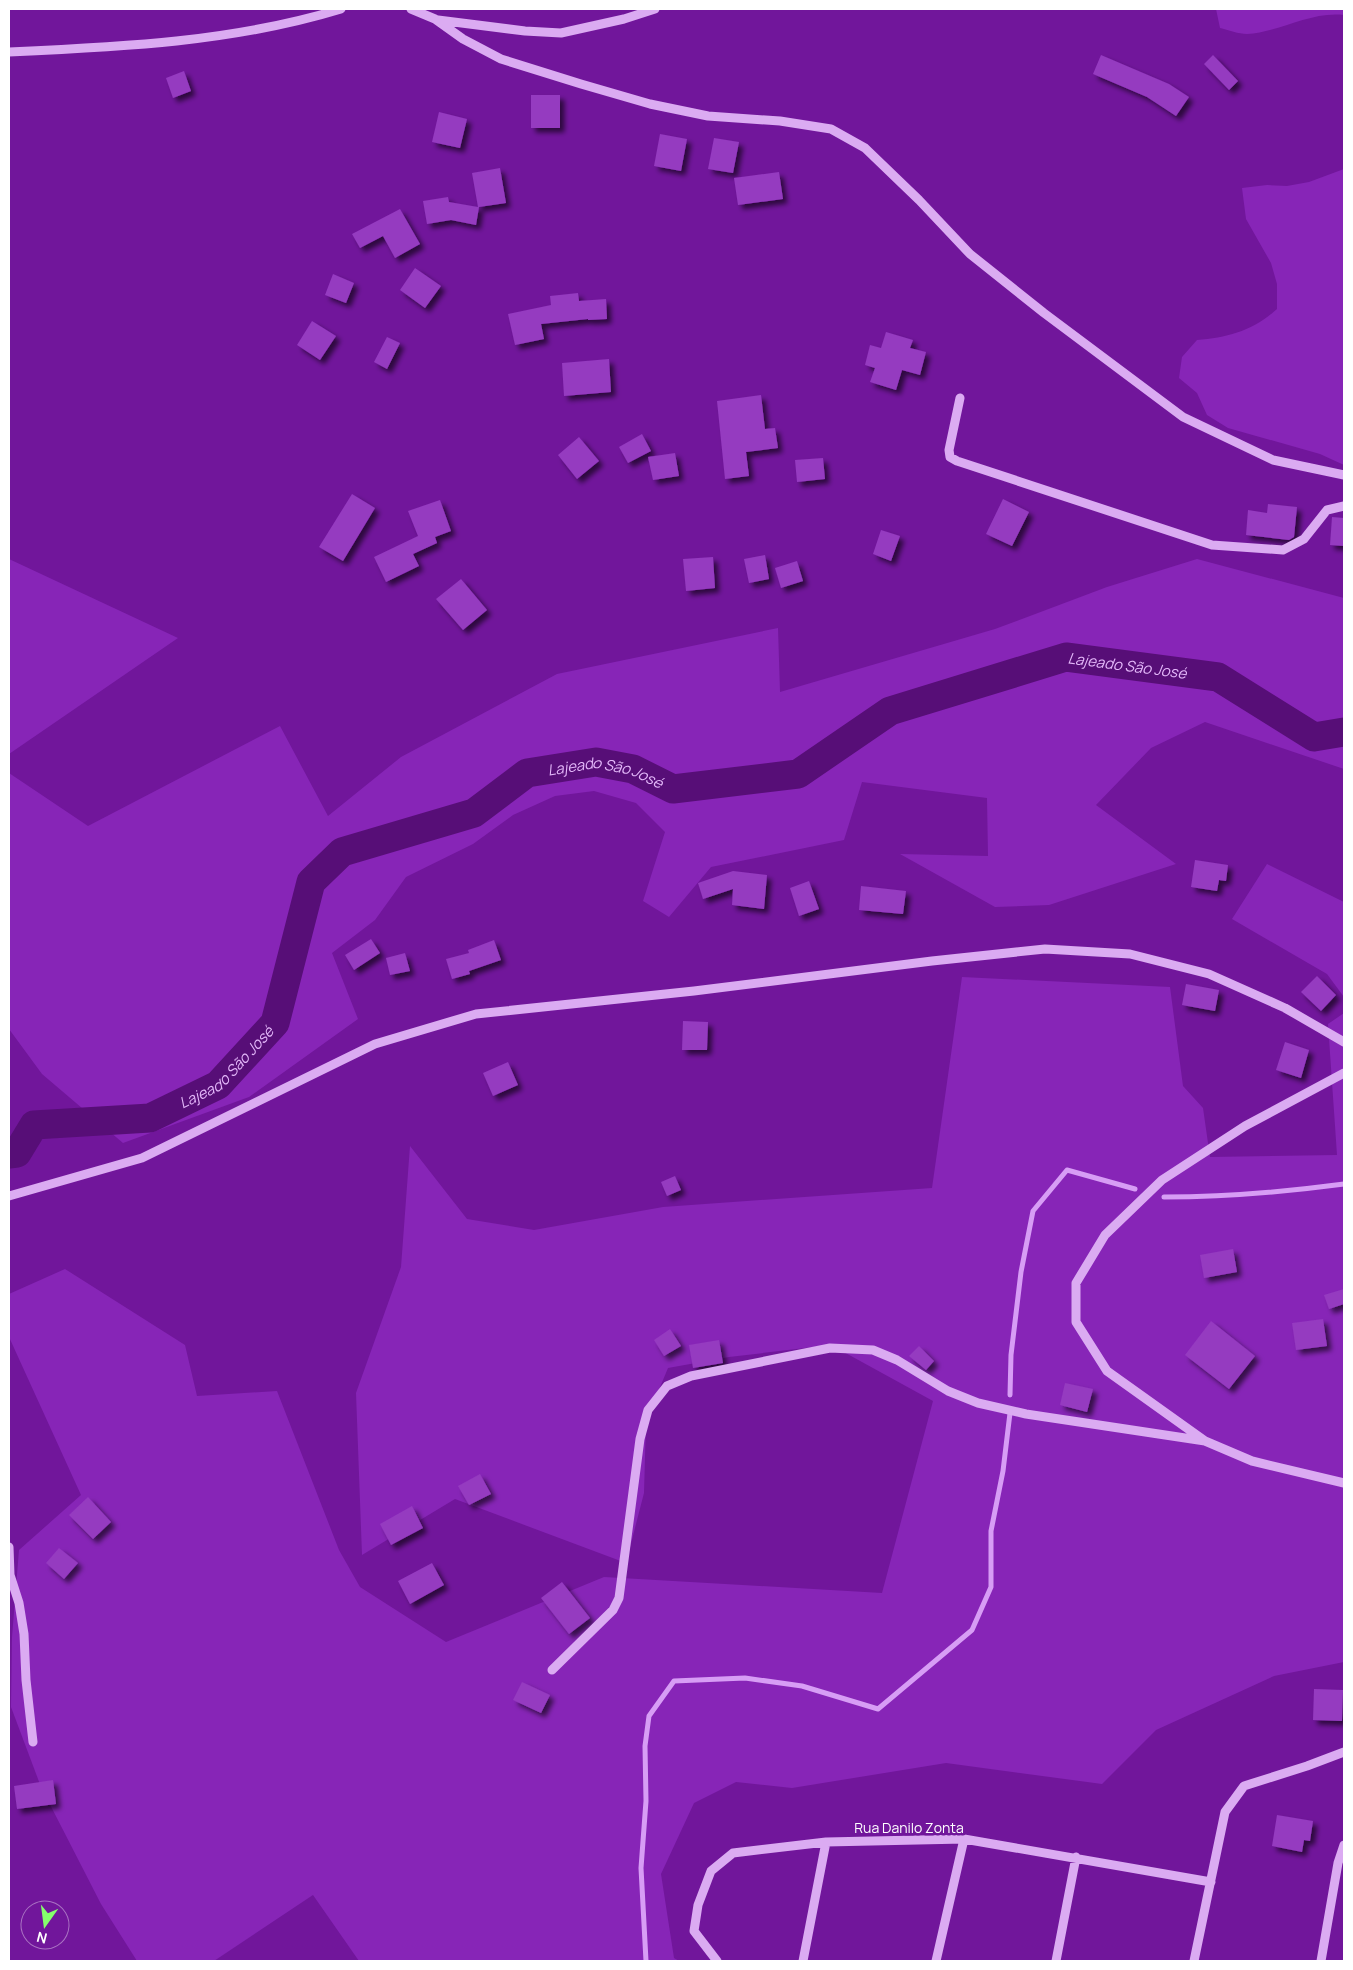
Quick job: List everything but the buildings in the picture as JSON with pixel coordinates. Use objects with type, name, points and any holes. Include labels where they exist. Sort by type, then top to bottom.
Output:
[{"type":"street","points":[[9,52],[138,46],[230,35],[341,9]]},
{"type":"street","points":[[411,9],[435,19],[463,40],[501,59],[650,104],[708,116],[780,122],[831,129],[865,148],[919,200],[970,254],[1044,313],[1183,417],[1272,460],[1344,475]]},
{"type":"street","points":[[435,19],[525,32],[561,33],[624,19],[655,9]]},
{"type":"street","points":[[960,398],[949,450],[950,457],[957,461],[1212,545],[1283,550],[1304,539],[1327,510],[1344,506]]},
{"type":"street","points":[[9,1196],[142,1158],[375,1044],[476,1014],[713,989],[1045,948],[1130,954],[1210,974],[1285,1008],[1344,1042]]},
{"type":"street","points":[[1344,1073],[1245,1126],[1162,1180],[1105,1235],[1076,1283],[1076,1322],[1107,1371],[1205,1441],[1252,1461],[1344,1483]]},
{"type":"street","points":[[552,1670],[613,1610],[619,1598],[640,1439],[648,1410],[667,1386],[691,1376],[830,1348],[873,1350],[897,1360],[948,1391],[978,1403],[1026,1414],[1205,1441]]},
{"type":"street","points":[[9,1547],[10,1575],[19,1603],[24,1634],[26,1680],[33,1742]]},
{"type":"street","points":[[1194,1961],[1225,1812],[1244,1786],[1344,1752]]},
{"type":"street","points":[[936,1961],[964,1839]]},
{"type":"street","name":"Rua Danilo Zonta","points":[[717,1961],[694,1931],[698,1905],[711,1871],[733,1853],[826,1842],[964,1839],[1076,1857],[1210,1882]]},
{"type":"street","points":[[803,1961],[826,1842]]},
{"type":"street","points":[[1321,1961],[1338,1864],[1344,1845]]},
{"type":"street","points":[[1056,1961],[1076,1857]]},
{"type":"shaded area","points":[[1216,9],[1344,9],[1344,15],[1320,16],[1271,30],[1247,34],[1220,28]]},
{"type":"shaded area","points":[[1344,169],[1344,465],[1320,454],[1228,428],[1207,415],[1197,393],[1179,378],[1182,357],[1197,340],[1240,332],[1250,328],[1277,309],[1277,284],[1271,263],[1246,219],[1242,188],[1267,185],[1287,186],[1309,182]]},
{"type":"shaded area","points":[[9,559],[178,638],[9,754]]},
{"type":"shaded area","points":[[1197,559],[1344,598],[1344,769],[1205,722],[1151,748],[1096,805],[1176,864],[1049,905],[995,907],[900,854],[988,856],[987,798],[862,782],[844,840],[711,867],[669,917],[643,901],[665,832],[636,803],[594,791],[555,796],[513,815],[473,844],[406,877],[375,920],[332,953],[358,1019],[249,1097],[123,1143],[42,1074],[9,1029],[9,773],[88,826],[280,726],[328,816],[401,757],[557,674],[778,628],[780,692],[995,629],[1107,587]]},
{"type":"shaded area","points":[[1267,864],[1344,902],[1344,997],[1327,974],[1232,919]]},
{"type":"shaded area","points":[[962,977],[1170,987],[1183,1086],[1203,1108],[1210,1157],[1337,1155],[1328,1024],[1344,1013],[1344,1662],[1274,1676],[1156,1730],[1102,1784],[946,1763],[792,1788],[736,1782],[694,1803],[661,1874],[674,1958],[679,1961],[359,1961],[313,1895],[214,1961],[137,1961],[101,1904],[41,1787],[11,1707],[12,1637],[19,1550],[81,1495],[9,1337],[9,1294],[65,1269],[185,1345],[197,1396],[277,1391],[339,1550],[360,1587],[446,1642],[604,1577],[882,1593],[933,1401],[831,1345],[729,1357],[668,1368],[646,1421],[644,1493],[626,1563],[455,1499],[362,1555],[356,1393],[401,1267],[410,1146],[467,1219],[534,1230],[663,1207],[932,1188]]},
{"type":"waterway","name":"Lajeado São José","points":[[9,1154],[17,1153],[34,1125],[150,1118],[218,1085],[275,1023],[311,882],[342,852],[474,813],[527,773],[596,762],[633,769],[673,789],[798,774],[890,711],[1066,657],[1218,677],[1314,737],[1344,732]]},
{"type":"waterway","points":[[1010,1395],[1011,1355],[1021,1272],[1033,1211],[1067,1170],[1135,1189]]},
{"type":"waterway","points":[[1164,1197],[1254,1194],[1344,1184]]},
{"type":"waterway","points":[[646,1961],[641,1868],[646,1801],[645,1746],[649,1716],[674,1681],[745,1678],[802,1686],[878,1709],[972,1630],[991,1587],[991,1531],[1003,1471],[1010,1413]]}]
